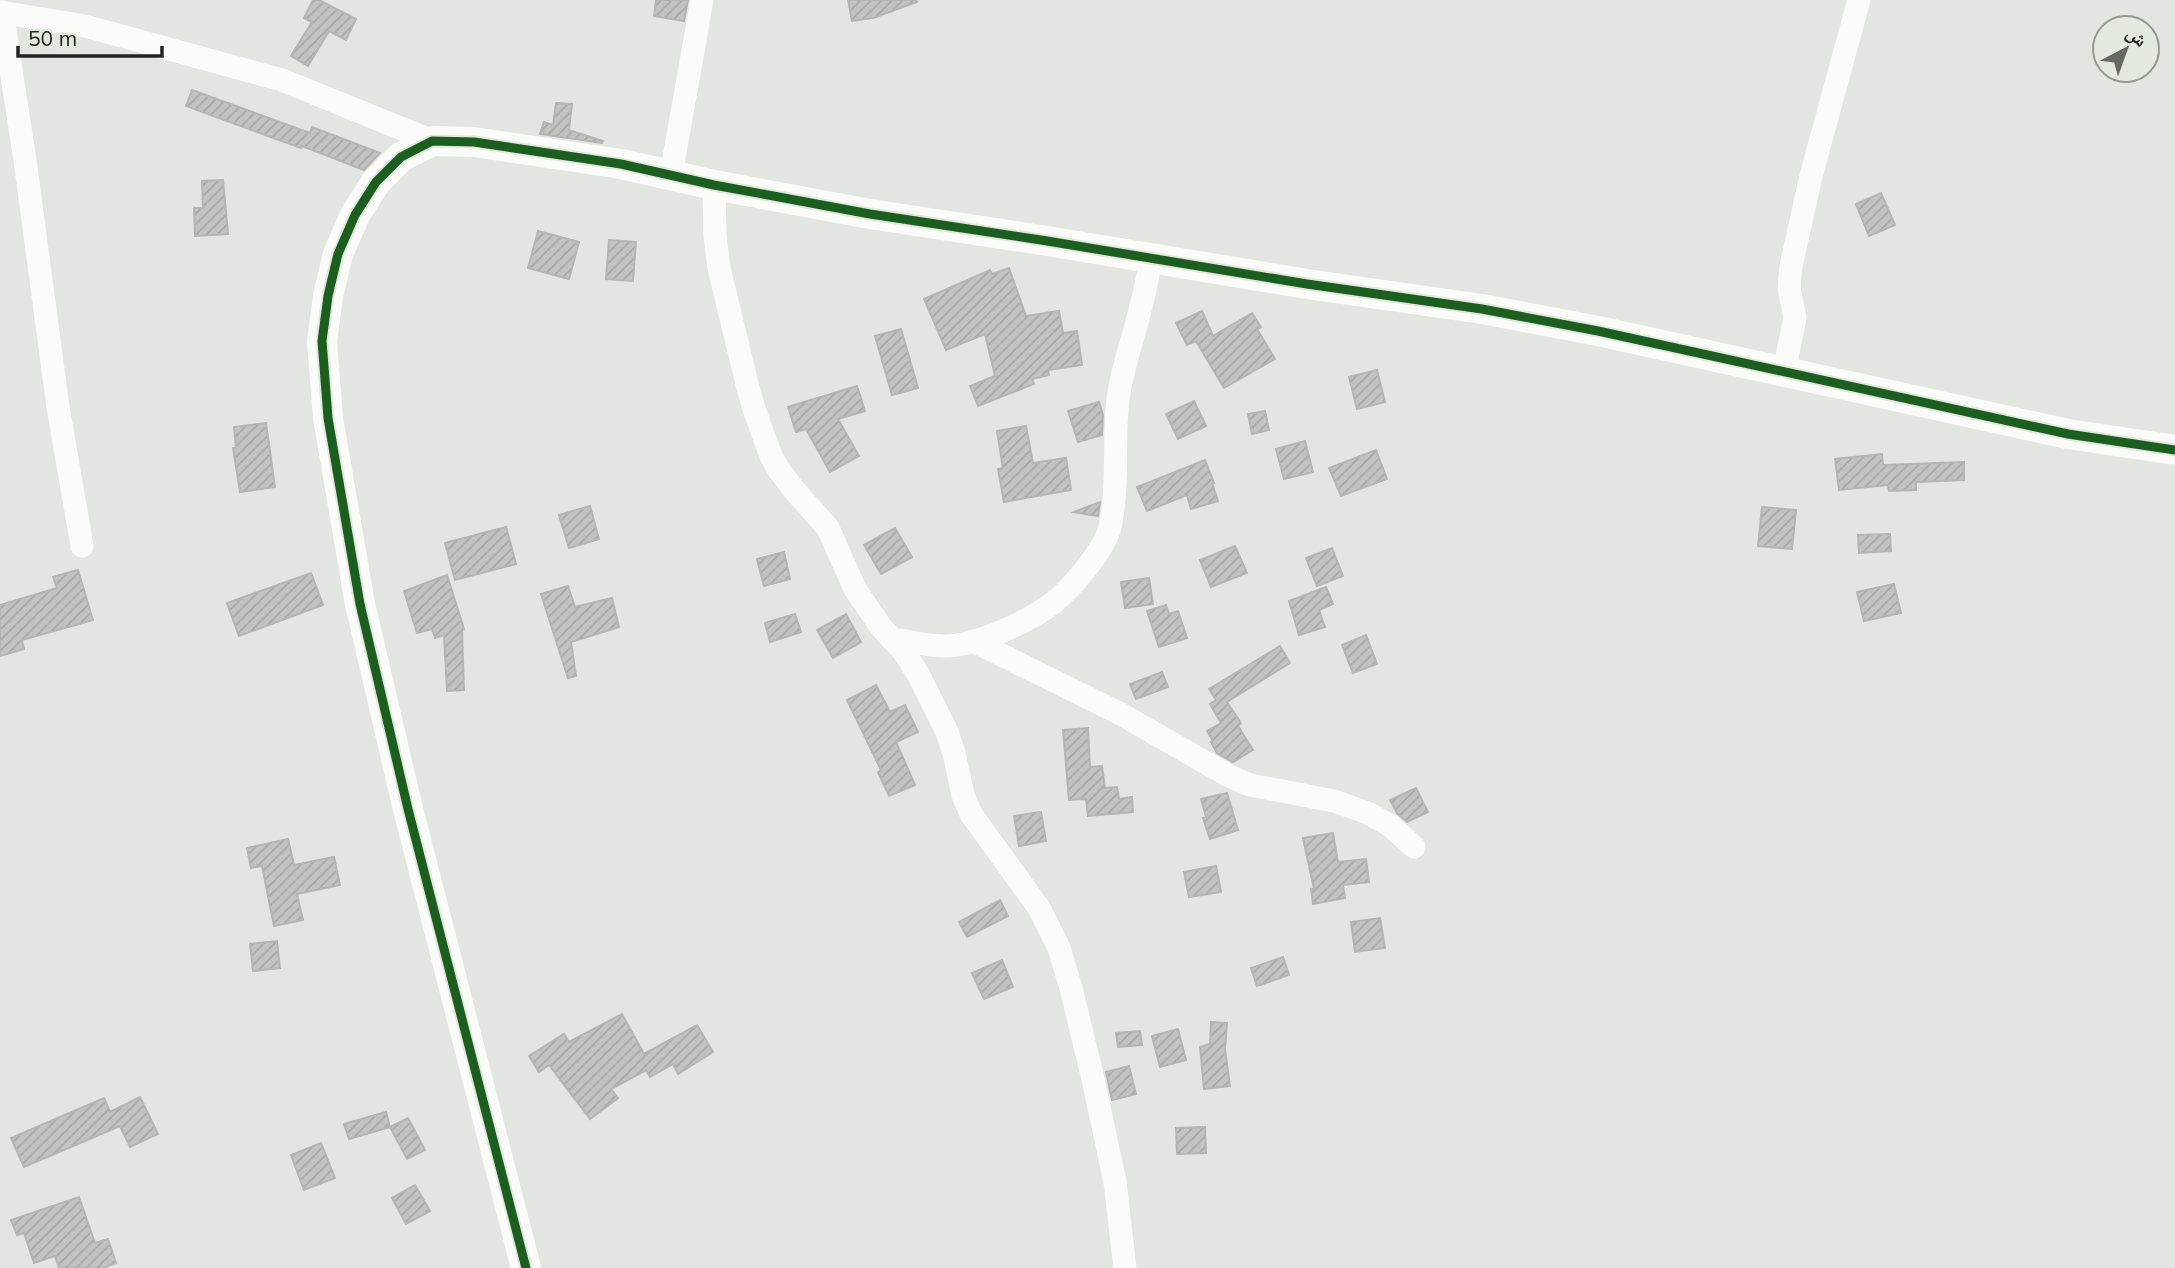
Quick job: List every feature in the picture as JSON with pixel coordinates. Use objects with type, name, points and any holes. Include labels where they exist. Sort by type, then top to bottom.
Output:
[{"type":"street","points":[[671,175],[702,0]]},
{"type":"street","points":[[1784,371],[1795,318],[1789,288],[1791,266],[1811,176],[1859,0]]},
{"type":"street","points":[[82,546],[58,407],[25,160],[1,12],[85,26],[282,80],[432,141],[474,142],[621,164],[714,185],[870,214],[1307,284],[1482,309],[1598,331],[2068,434],[2175,450]]},
{"type":"street","points":[[432,141],[401,157],[376,182],[355,215],[338,254],[328,296],[322,341],[328,418],[360,604],[408,810],[526,1268]]},
{"type":"street","points":[[714,185],[719,268],[747,384],[771,456],[795,491],[828,528],[855,589],[918,674],[947,732],[963,795],[971,814],[1039,908],[1059,948],[1094,1079],[1112,1169],[1125,1268]]},
{"type":"street","points":[[892,639],[945,646],[973,641],[1019,623],[1053,602],[1084,570],[1103,544],[1110,528],[1116,480],[1118,400],[1151,258]]},
{"type":"street","points":[[973,641],[1119,713],[1229,776],[1250,785],[1334,801],[1368,813],[1391,826],[1414,846]]},
{"type":"building","points":[[313,0],[319,0],[356,19],[346,40],[329,31],[308,66],[291,56],[312,22],[304,18]]},
{"type":"building","points":[[656,0],[688,0],[684,21],[654,16]]},
{"type":"building","points":[[848,0],[917,2],[873,18],[852,21]]},
{"type":"building","points":[[192,90],[310,133],[312,127],[380,153],[364,170],[186,106]]},
{"type":"building","points":[[556,103],[572,104],[569,130],[603,141],[602,143],[540,134],[544,122],[553,125]]},
{"type":"building","points":[[223,180],[228,234],[195,236],[194,208],[203,208],[202,181]]},
{"type":"building","points":[[1881,193],[1895,225],[1869,236],[1856,204]]},
{"type":"building","points":[[538,231],[579,242],[569,279],[528,268]]},
{"type":"building","points":[[609,240],[636,242],[633,281],[606,279]]},
{"type":"building","points":[[1009,268],[1026,316],[1059,311],[1063,333],[1077,331],[1082,365],[1048,370],[1049,375],[1032,379],[1034,384],[978,406],[970,386],[995,376],[985,334],[946,350],[924,299],[990,270],[992,274]]},
{"type":"building","points":[[1202,311],[1213,336],[1252,313],[1261,327],[1257,329],[1275,359],[1224,388],[1196,341],[1187,345],[1176,323]]},
{"type":"building","points":[[901,329],[918,388],[892,395],[875,336]]},
{"type":"building","points":[[1377,370],[1385,402],[1357,409],[1349,377]]},
{"type":"building","points":[[857,386],[865,411],[838,419],[859,456],[830,472],[806,429],[796,432],[788,407]]},
{"type":"building","points":[[1194,401],[1206,426],[1178,439],[1166,414]]},
{"type":"building","points":[[1099,402],[1103,415],[1102,435],[1078,442],[1068,411]]},
{"type":"building","points":[[1265,411],[1269,430],[1252,434],[1248,414]]},
{"type":"building","points":[[266,423],[275,487],[240,492],[233,448],[236,448],[234,427]]},
{"type":"building","points":[[1026,426],[1033,463],[1066,458],[1071,490],[1004,502],[998,469],[1003,468],[997,431]]},
{"type":"building","points":[[1305,441],[1313,472],[1284,479],[1276,449]]},
{"type":"building","points":[[1376,450],[1387,479],[1341,496],[1329,468]]},
{"type":"building","points":[[1882,454],[1883,465],[1964,462],[1964,480],[1916,482],[1916,490],[1889,491],[1888,485],[1839,490],[1835,459]]},
{"type":"building","points":[[1205,460],[1218,501],[1191,509],[1187,495],[1147,511],[1137,487]]},
{"type":"building","points":[[1100,502],[1098,516],[1074,512]]},
{"type":"building","points":[[590,506],[599,539],[569,548],[559,515]]},
{"type":"building","points":[[1762,507],[1796,510],[1792,549],[1758,546]]},
{"type":"building","points":[[506,527],[516,564],[455,580],[445,543]]},
{"type":"building","points":[[895,528],[912,557],[881,574],[864,545]]},
{"type":"building","points":[[1890,534],[1891,551],[1859,553],[1858,535]]},
{"type":"building","points":[[1235,546],[1247,573],[1211,587],[1200,560]]},
{"type":"building","points":[[1332,548],[1343,576],[1317,586],[1306,558]]},
{"type":"building","points":[[784,552],[790,579],[764,586],[757,559]]},
{"type":"building","points":[[78,570],[93,620],[22,640],[24,649],[0,656],[0,605],[57,588],[53,577]]},
{"type":"building","points":[[311,573],[323,605],[239,636],[227,603]]},
{"type":"building","points":[[447,575],[464,629],[464,690],[447,691],[444,635],[435,638],[432,629],[417,633],[404,591]]},
{"type":"building","points":[[1149,578],[1153,604],[1125,608],[1121,582]]},
{"type":"building","points":[[1894,584],[1901,613],[1864,621],[1857,592]]},
{"type":"building","points":[[568,586],[575,607],[612,598],[619,627],[571,642],[576,676],[568,678],[541,594]]},
{"type":"building","points":[[1326,587],[1333,604],[1319,610],[1325,627],[1299,635],[1289,601]]},
{"type":"building","points":[[1166,605],[1169,614],[1178,611],[1187,638],[1159,647],[1147,611]]},
{"type":"building","points":[[795,614],[801,632],[770,642],[765,623]]},
{"type":"building","points":[[846,614],[861,642],[833,658],[817,630]]},
{"type":"building","points":[[1366,635],[1377,664],[1353,673],[1342,645]]},
{"type":"building","points":[[1280,646],[1290,663],[1227,702],[1241,723],[1238,726],[1253,750],[1233,762],[1217,753],[1207,731],[1221,723],[1210,704],[1216,700],[1209,689]]},
{"type":"building","points":[[1162,672],[1168,687],[1136,699],[1130,684]]},
{"type":"building","points":[[876,685],[890,712],[905,705],[918,732],[896,742],[915,785],[889,796],[878,772],[881,770],[847,700]]},
{"type":"building","points":[[1088,728],[1090,767],[1102,766],[1105,788],[1117,787],[1119,799],[1132,797],[1133,812],[1088,816],[1086,799],[1069,800],[1063,730]]},
{"type":"building","points":[[1416,788],[1428,812],[1407,822],[1397,813],[1390,800]]},
{"type":"building","points":[[1227,793],[1238,830],[1210,839],[1203,818],[1206,817],[1201,799]]},
{"type":"building","points":[[1041,812],[1046,841],[1019,846],[1014,816]]},
{"type":"building","points":[[1333,833],[1338,862],[1366,859],[1369,882],[1343,885],[1345,898],[1313,904],[1311,889],[1314,889],[1303,838]]},
{"type":"building","points":[[288,839],[294,865],[334,857],[340,885],[297,894],[303,920],[274,926],[262,866],[251,868],[247,848]]},
{"type":"building","points":[[1216,866],[1221,892],[1189,897],[1184,872]]},
{"type":"building","points":[[1000,900],[1008,916],[967,937],[959,922]]},
{"type":"building","points":[[1380,918],[1385,948],[1355,952],[1351,922]]},
{"type":"building","points":[[277,941],[280,968],[253,971],[250,944]]},
{"type":"building","points":[[1283,957],[1289,975],[1257,986],[1251,968]]},
{"type":"building","points":[[1002,960],[1013,987],[984,999],[972,973]]},
{"type":"building","points":[[622,1014],[644,1054],[697,1025],[713,1052],[678,1074],[673,1064],[650,1077],[646,1070],[611,1089],[618,1098],[590,1119],[549,1065],[539,1072],[529,1056],[564,1034],[569,1042]]},
{"type":"building","points":[[1211,1022],[1227,1023],[1225,1049],[1230,1086],[1204,1089],[1200,1047],[1210,1044]]},
{"type":"building","points":[[1178,1029],[1186,1060],[1160,1067],[1152,1036]]},
{"type":"building","points":[[1140,1031],[1142,1045],[1118,1047],[1116,1033]]},
{"type":"building","points":[[1129,1066],[1136,1094],[1112,1100],[1106,1072]]},
{"type":"building","points":[[140,1097],[158,1134],[130,1147],[120,1126],[24,1167],[11,1138],[104,1098],[110,1112]]},
{"type":"building","points":[[386,1112],[390,1127],[349,1139],[344,1124]]},
{"type":"building","points":[[408,1118],[425,1150],[407,1159],[390,1127]]},
{"type":"building","points":[[1205,1127],[1206,1153],[1177,1154],[1176,1128]]},
{"type":"building","points":[[321,1143],[335,1178],[304,1190],[291,1155]]},
{"type":"building","points":[[415,1185],[430,1211],[406,1224],[392,1198]]},
{"type":"building","points":[[79,1197],[95,1243],[108,1239],[116,1263],[103,1268],[59,1268],[55,1256],[34,1263],[24,1233],[17,1235],[11,1220]]},
{"type":"cycle path","points":[[526,1268],[408,809],[360,604],[328,418],[322,341],[328,296],[338,254],[355,215],[376,182],[401,157],[432,141],[474,142],[621,164],[714,185],[870,214],[1307,284],[1482,309],[1598,331],[2068,434],[2175,450]]}]
